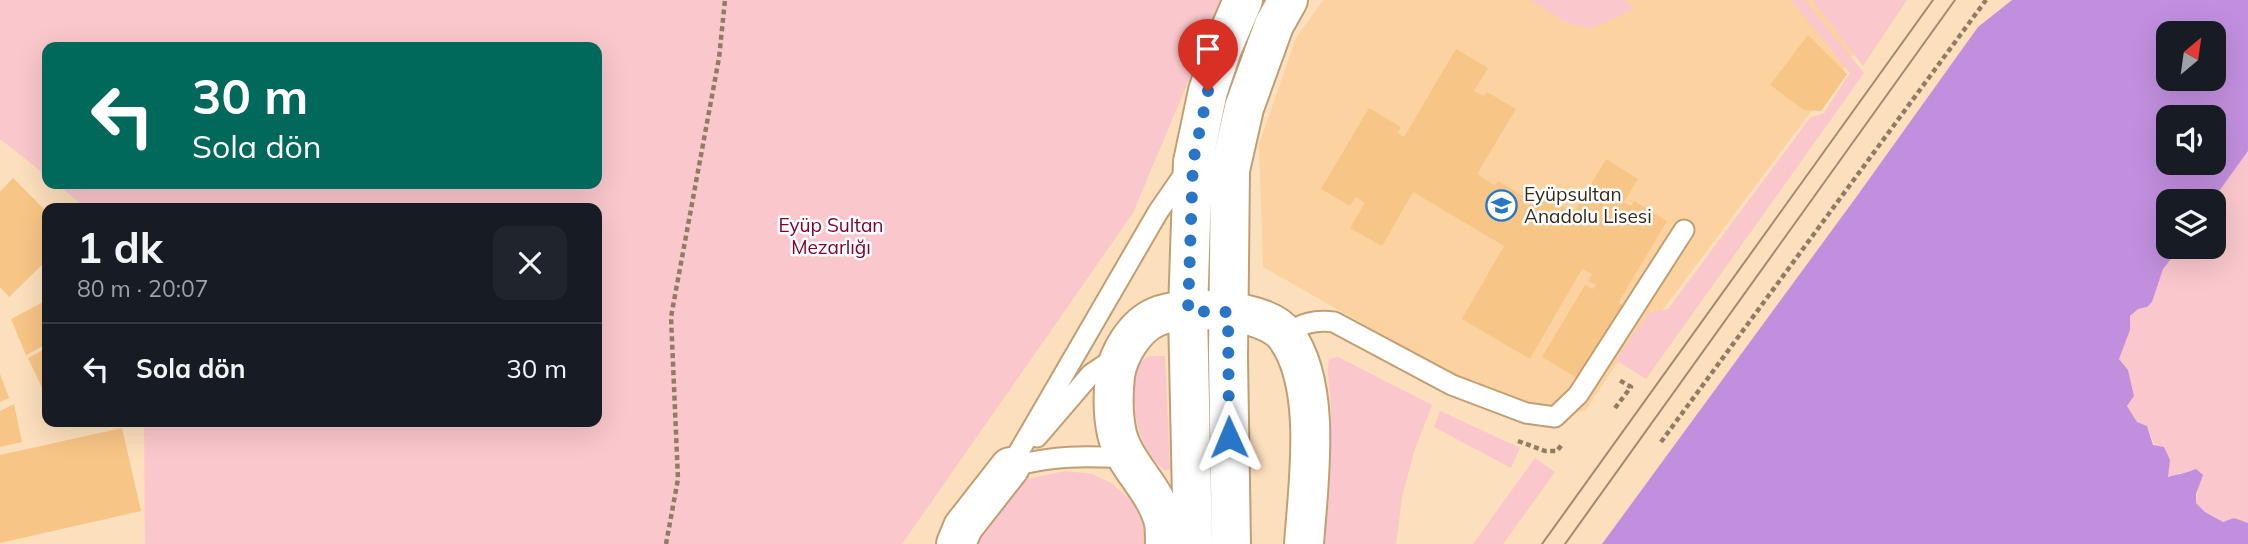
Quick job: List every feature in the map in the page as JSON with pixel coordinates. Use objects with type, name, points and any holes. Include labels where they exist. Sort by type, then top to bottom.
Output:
[{"type":"main road","points":[[1193,544],[1188,311],[1193,162],[1208,91],[1243,0]]},
{"type":"main road","points":[[1231,544],[1228,312],[1230,170],[1235,141],[1258,68],[1274,25],[1288,0]]},
{"type":"main road","points":[[1165,544],[1164,522],[1117,435],[1115,373],[1122,353],[1144,324],[1156,317],[1188,311],[1228,312],[1257,317],[1276,325],[1285,334],[1302,370],[1311,432],[1304,544]]},
{"type":"main road","points":[[956,544],[964,527],[1010,467]]},
{"type":"lane","points":[[1010,467],[1158,212],[1193,162]]},
{"type":"lane","points":[[1285,334],[1318,320],[1334,322],[1452,385],[1526,413],[1555,417],[1578,395],[1684,229]]},
{"type":"lane","points":[[1010,467],[1091,374],[1122,353]]},
{"type":"lane","points":[[1010,467],[1045,458],[1128,458]]},
{"type":"path","points":[[666,544],[678,480],[671,317],[719,58],[725,0]]},
{"type":"path","points":[[1661,442],[1986,0]]},
{"type":"path","points":[[1615,408],[1631,387]]},
{"type":"shaded area","name":"Eyüpsultan Anadolu Lisesi","points":[[1323,0],[1812,0],[1854,54],[1668,303],[1615,366],[1586,410],[1552,420],[1525,416],[1263,267],[1259,144],[1296,38]]},
{"type":"shaded area","points":[[2012,0],[2248,0],[2248,151],[2221,189],[2156,189],[2156,259],[2171,259],[2163,269],[2152,302],[2130,316],[2130,330],[2119,359],[2128,370],[2134,396],[2127,406],[2137,422],[2147,426],[2153,445],[2164,447],[2170,460],[2168,477],[2196,469],[2203,475],[2196,494],[2196,503],[2205,512],[2223,522],[2234,518],[2248,523],[2248,544],[1602,544],[1978,27]]},
{"type":"green space","name":"Eyüp Sultan Mezarlığı","points":[[0,0],[1226,0],[1213,22],[1133,213],[902,544],[145,544],[144,427],[602,427],[602,203],[80,203],[63,189],[602,189],[602,42],[42,42],[42,172],[0,139]]},
{"type":"green space","points":[[1530,0],[1626,0],[1634,9],[1591,29],[1566,23]]},
{"type":"green space","points":[[1791,0],[1805,0],[1864,73],[1646,379],[1616,360],[1649,313],[1668,309],[1810,118],[1824,113],[1850,73]]},
{"type":"green space","points":[[1812,0],[1907,0],[1863,66]]},
{"type":"green space","points":[[2248,151],[2248,523],[2234,518],[2223,522],[2205,512],[2196,503],[2198,487],[2187,473],[2168,478],[2147,426],[2137,422],[2127,406],[2134,396],[2128,370],[2119,359],[2130,330],[2130,316],[2152,302],[2163,268],[2170,259],[2226,259],[2226,189],[2221,189]]},
{"type":"green space","points":[[1150,356],[1165,356],[1170,469],[1166,471],[1145,446],[1134,406],[1134,383],[1140,364]]},
{"type":"green space","points":[[1338,357],[1432,405],[1414,452],[1402,497],[1396,544],[1324,544],[1331,425],[1328,365],[1329,359]]},
{"type":"green space","points":[[1440,411],[1520,448],[1511,468],[1434,427]]},
{"type":"green space","points":[[1535,458],[1555,472],[1503,544],[1473,544]]},
{"type":"green space","points":[[1065,471],[1092,474],[1111,483],[1133,502],[1145,519],[1152,544],[970,544],[1002,498],[1028,479]]},
{"type":"building","points":[[1808,35],[1847,74],[1821,111],[1804,110],[1770,85]]},
{"type":"building","points":[[1456,49],[1488,68],[1474,91],[1484,96],[1487,92],[1516,109],[1477,174],[1495,186],[1498,181],[1528,199],[1534,189],[1566,208],[1559,219],[1567,224],[1606,159],[1638,179],[1624,202],[1631,206],[1634,201],[1667,221],[1618,303],[1627,307],[1582,381],[1542,357],[1585,285],[1593,289],[1596,285],[1588,281],[1592,274],[1582,269],[1530,359],[1462,319],[1504,246],[1413,192],[1382,246],[1350,228],[1365,203],[1356,197],[1350,206],[1321,189],[1369,108],[1401,127],[1397,133],[1404,137]]},
{"type":"building","points":[[13,178],[42,207],[42,265],[9,297],[0,287],[0,192]]},
{"type":"building","points":[[42,303],[42,347],[26,355],[11,319]]},
{"type":"building","points":[[42,351],[42,388],[28,358]]},
{"type":"building","points":[[0,374],[9,398],[0,402]]},
{"type":"building","points":[[14,404],[22,442],[0,447],[0,411]]},
{"type":"building","points":[[122,428],[141,511],[0,543],[0,455]]},
{"type":"tram line","points":[[1542,544],[1933,0]]},
{"type":"tram line","points":[[1565,544],[1955,0]]},
{"type":"place","name":"Eyüpsultan Anadolu Lisesi","points":[[1501,205]]},
{"type":"route","points":[[1208,91],[1193,162],[1188,311],[1228,312],[1229,437]]}]
